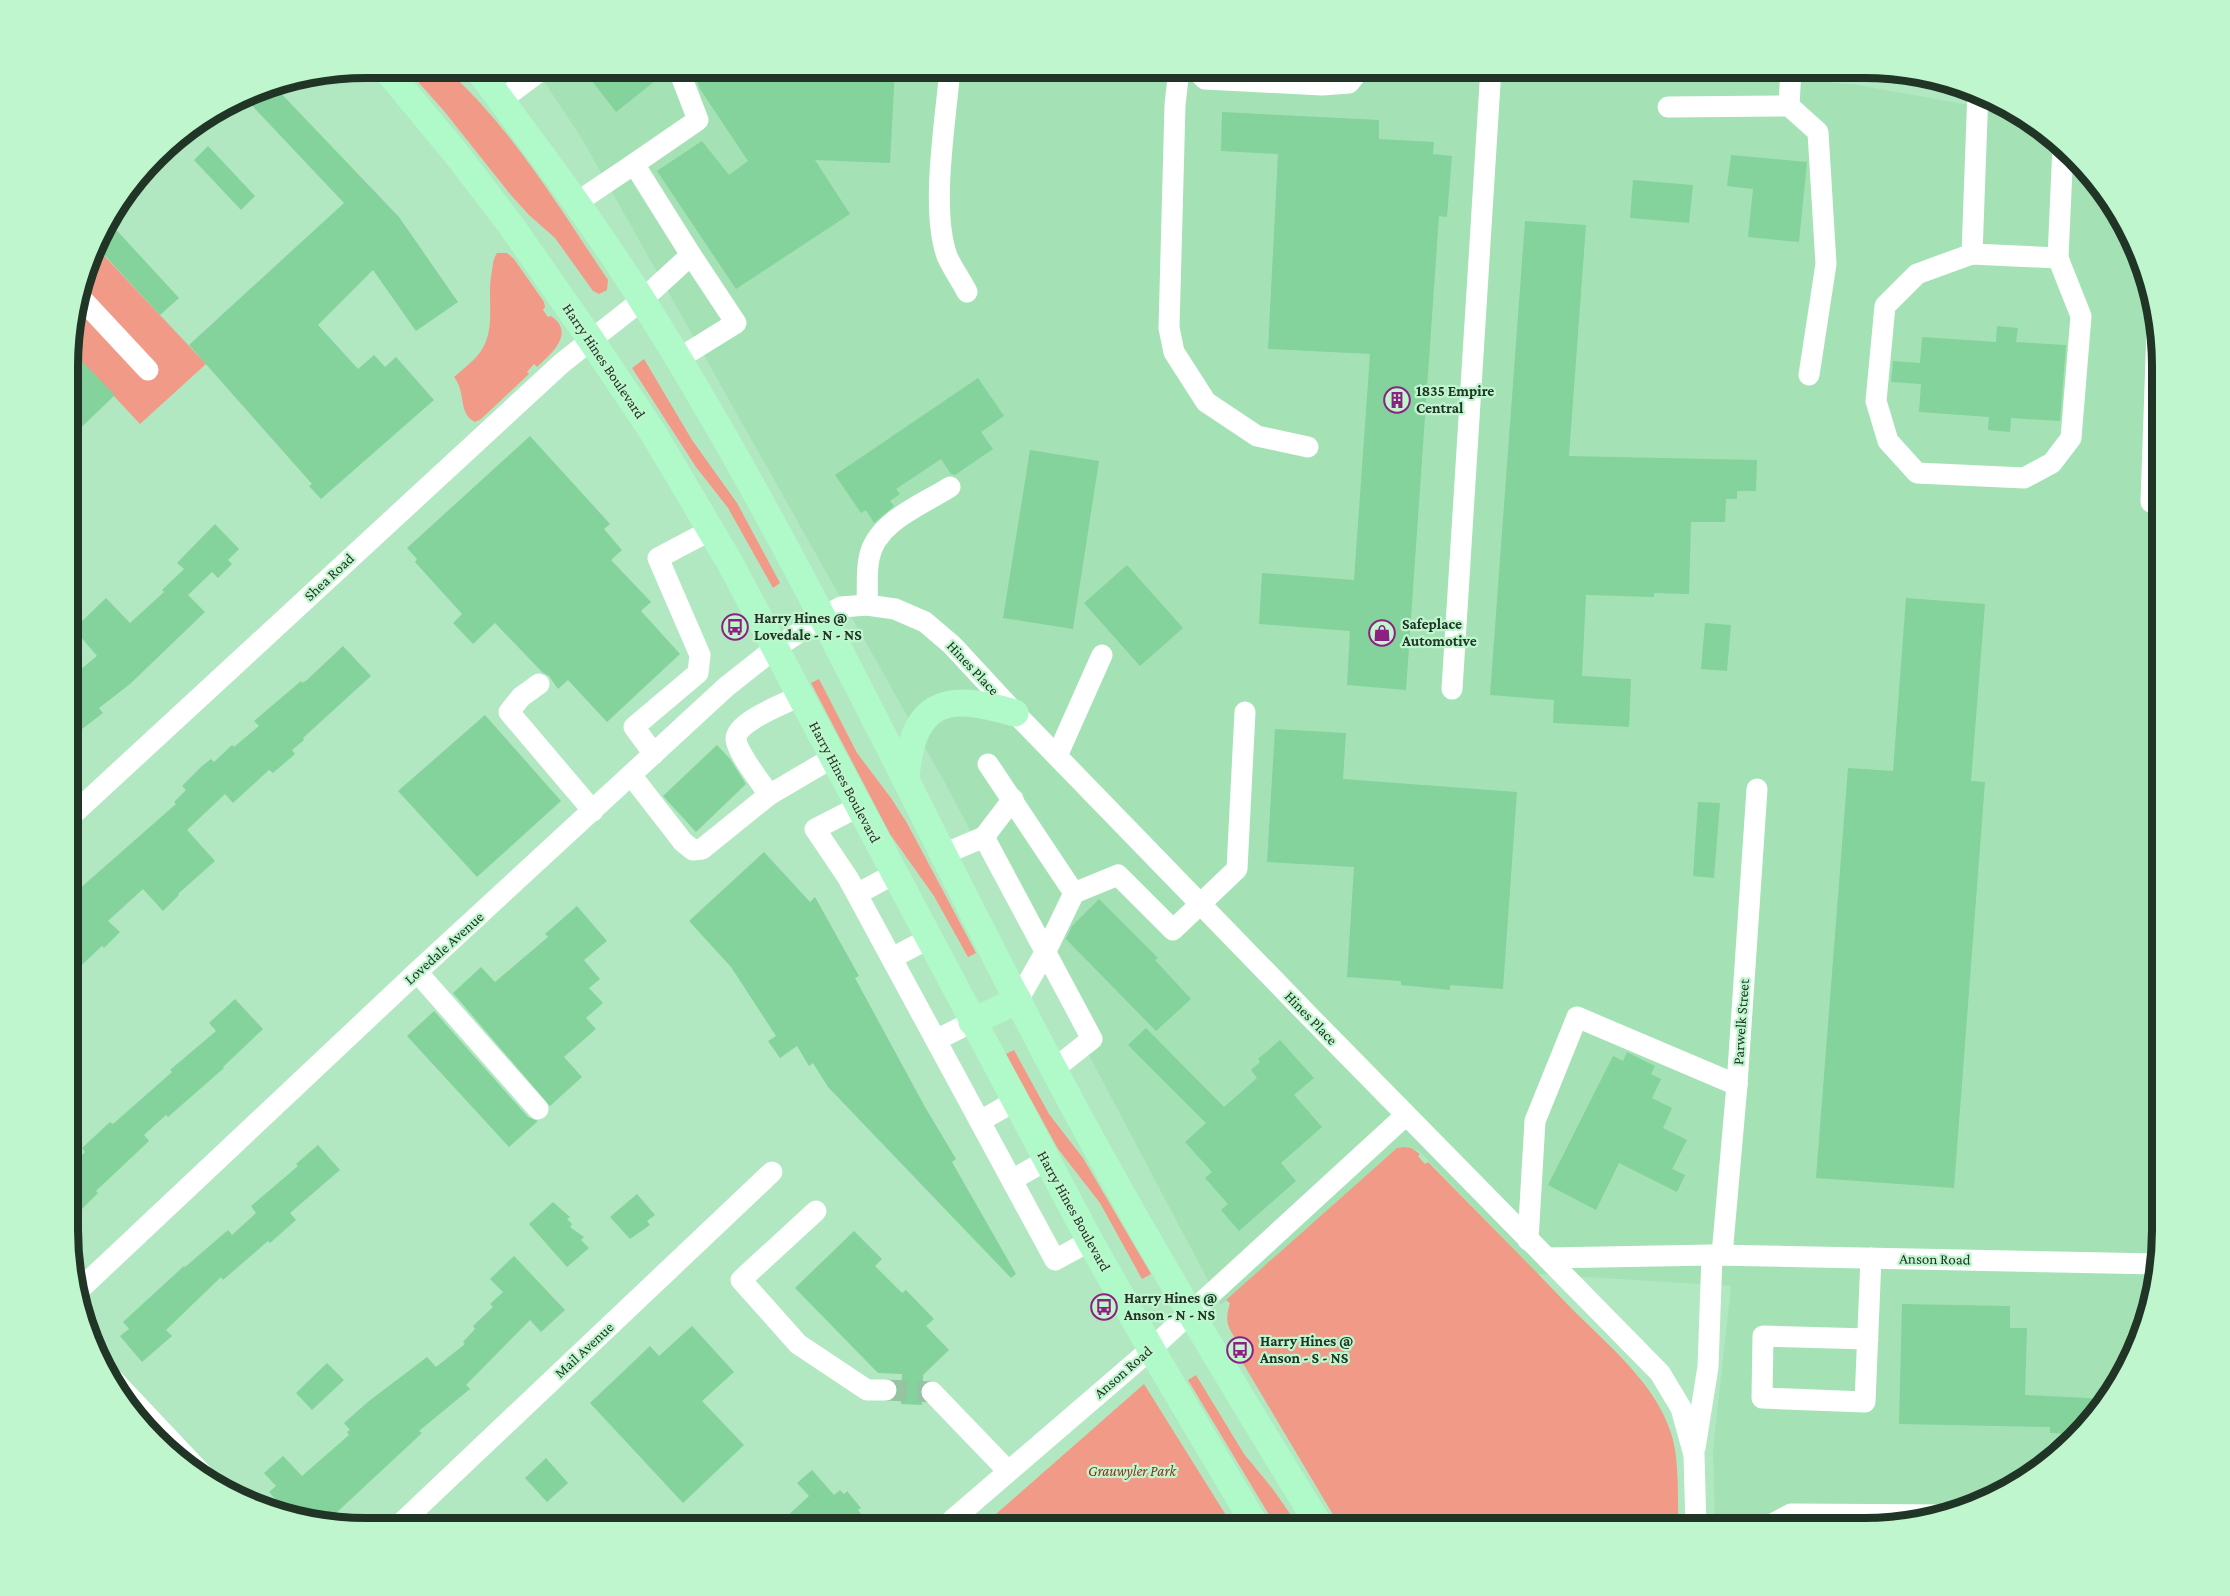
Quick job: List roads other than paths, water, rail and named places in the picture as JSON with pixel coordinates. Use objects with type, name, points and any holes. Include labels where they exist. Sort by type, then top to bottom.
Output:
[{"type":"main road","name":"Harry Hines Boulevard","points":[[393,78],[454,151],[510,224],[652,431],[711,530],[1090,1241],[1150,1349],[1251,1518]]},
{"type":"main road","points":[[484,78],[576,203],[642,300],[709,411],[822,617],[1054,1069],[1190,1311],[1315,1518]]},
{"type":"main road","points":[[905,779],[914,738],[921,722],[930,712],[955,702],[977,703],[1015,713]]},
{"type":"main road","points":[[972,1022],[1018,1000]]},
{"type":"street","points":[[501,100],[531,78]]},
{"type":"street","points":[[576,203],[698,120],[682,78]]},
{"type":"street","points":[[949,78],[941,167],[940,224],[948,256],[968,292]]},
{"type":"street","points":[[1178,78],[1175,105],[1169,328],[1174,352],[1206,402],[1257,436],[1308,447]]},
{"type":"street","points":[[1204,78],[1322,85],[1349,83],[1353,78]]},
{"type":"street","points":[[1452,689],[1490,78]]},
{"type":"street","points":[[1789,106],[1790,78]]},
{"type":"street","points":[[1972,254],[1978,102]]},
{"type":"street","points":[[1668,107],[1789,106],[1818,132],[1826,264],[1809,375]]},
{"type":"street","points":[[2058,258],[1972,254],[1917,274],[1885,306],[1876,401],[1888,441],[1917,473],[2024,478],[2052,463],[2071,438],[2081,316],[2058,258],[2063,157]]},
{"type":"street","points":[[634,164],[736,323],[678,359]]},
{"type":"street","name":"Shea Road","points":[[78,810],[562,363],[642,300],[691,255]]},
{"type":"street","points":[[86,302],[148,370]]},
{"type":"street","points":[[2151,502],[2152,473]]},
{"type":"street","points":[[867,605],[868,558],[876,538],[893,521],[950,487]]},
{"type":"street","points":[[654,754],[634,727],[699,673],[700,655],[658,558],[711,530]]},
{"type":"street","name":"Hines Place","points":[[822,617],[841,607],[867,605],[895,609],[925,622],[952,645],[1015,713],[1660,1373],[1681,1408],[1694,1455],[1696,1518]]},
{"type":"street","name":"Lovedale Avenue","points":[[84,1286],[417,972],[726,687],[774,649],[822,617]]},
{"type":"street","points":[[1057,756],[1102,655]]},
{"type":"street","points":[[699,663],[711,667],[726,687]]},
{"type":"street","points":[[539,684],[521,697],[509,712],[593,811]]},
{"type":"street","points":[[769,795],[742,753],[736,740],[737,734],[744,724],[800,696]]},
{"type":"street","points":[[1018,1000],[1046,951],[1074,892],[1118,875],[1173,930],[1237,869],[1245,711]]},
{"type":"street","points":[[631,776],[693,850],[702,849],[769,795],[832,758]]},
{"type":"street","points":[[988,764],[1074,892]]},
{"type":"street","name":"Parwelk Street","points":[[1717,1255],[1737,1085],[1757,789]]},
{"type":"street","points":[[944,854],[984,837],[1013,798]]},
{"type":"street","points":[[858,807],[815,829],[856,894],[1055,1260],[1090,1241]]},
{"type":"street","points":[[984,837],[1092,1039],[1054,1069]]},
{"type":"street","points":[[856,894],[894,874]]},
{"type":"street","points":[[891,958],[928,939]]},
{"type":"street","points":[[417,972],[538,1109]]},
{"type":"street","points":[[1528,1240],[1535,1121],[1577,1017],[1737,1085]]},
{"type":"street","points":[[936,1040],[972,1022]]},
{"type":"street","points":[[980,1121],[1015,1101]]},
{"type":"street","name":"Anson Road","points":[[954,1518],[1150,1349],[1406,1115]]},
{"type":"street","points":[[1012,1180],[1047,1160]]},
{"type":"street","name":"Mail Avenue","points":[[407,1518],[772,1172]]},
{"type":"street","points":[[816,1211],[741,1280],[798,1344],[867,1390],[886,1390]]},
{"type":"street","points":[[1694,1455],[1708,1367],[1717,1255]]},
{"type":"street","name":"Anson Road","points":[[1547,1258],[1717,1255],[2150,1264]]},
{"type":"street","points":[[1868,1339],[1763,1336],[1762,1398],[1865,1402],[1868,1339],[1871,1258]]},
{"type":"street","points":[[932,1392],[1008,1471]]},
{"type":"street","points":[[141,1409],[179,1449]]},
{"type":"street","points":[[1784,1518],[1791,1514],[1908,1515]]},
{"type":"tunnel","points":[[886,1390],[932,1392]]},
{"type":"place","name":"1835 Empire Central","points":[[1397,400]]},
{"type":"place","name":"Harry Hines @ Lovedale - N - NS","points":[[735,627]]},
{"type":"place","name":"Safeplace Automotive","points":[[1382,633]]},
{"type":"place","name":"Harry Hines @ Anson - N - NS","points":[[1104,1307]]},
{"type":"place","name":"Harry Hines @ Anson - S - NS","points":[[1240,1350]]},
{"type":"park label","name":"Grauwyler Park","points":[[1132,1471]]}]
